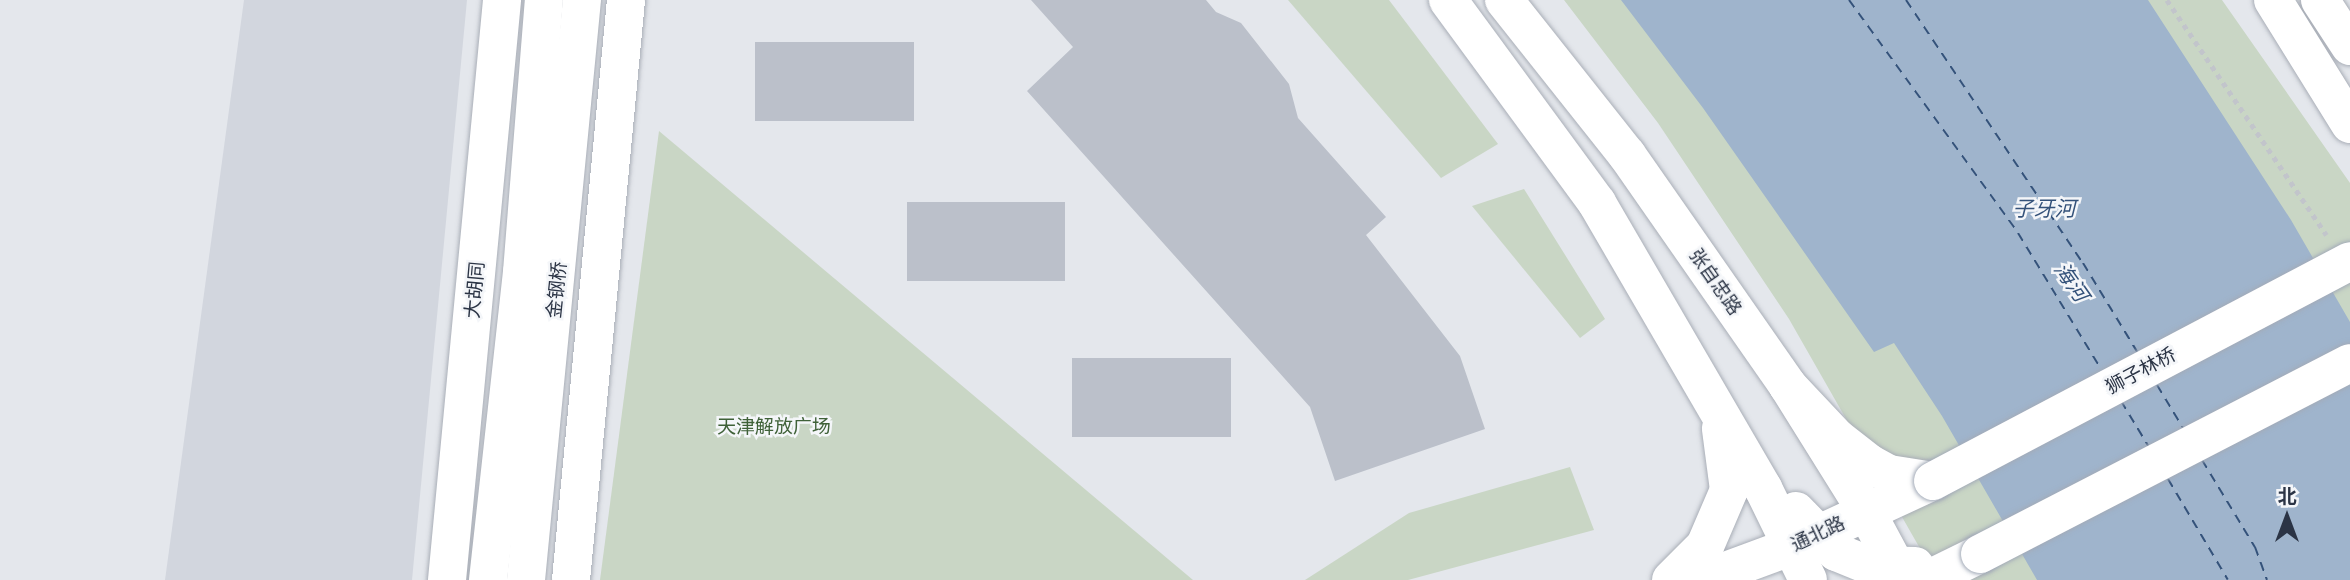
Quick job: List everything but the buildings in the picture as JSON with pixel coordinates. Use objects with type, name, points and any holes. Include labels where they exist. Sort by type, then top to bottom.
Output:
[{"type":"main road","name":"大胡同","points":[[447,580],[502,0]]},
{"type":"main road","name":"金钢桥","points":[[488,580],[522,272],[544,0]]},
{"type":"main road","name":"金钢桥","points":[[526,580],[582,0]]},
{"type":"main road","points":[[571,580],[626,0]]},
{"type":"main road","points":[[1448,0],[1597,203],[1806,554],[1836,552],[1868,565],[1909,576],[1980,554],[2350,363]]},
{"type":"main road","name":"张自忠路","points":[[1504,0],[1627,155],[1788,386],[1909,576]]},
{"type":"main road","points":[[2273,0],[2350,124]]},
{"type":"main road","points":[[2320,0],[2350,46]]},
{"type":"main road","name":"狮子林桥","points":[[1933,481],[2341,252]]},
{"type":"main road","points":[[1788,386],[1837,438],[1868,463],[1889,474],[1933,481]]},
{"type":"main road","points":[[1671,580],[1705,546],[1729,490],[1716,406]]},
{"type":"main road","name":"通北路","points":[[1701,580],[1806,554],[1866,511],[1933,481]]},
{"type":"path","points":[[2167,0],[2341,252]]},
{"type":"shaded area","points":[[244,0],[467,0],[412,580],[165,580]]},
{"type":"green space","points":[[1288,0],[1389,0],[1498,144],[1441,178]]},
{"type":"green space","name":"子牙河","points":[[1564,0],[2222,0],[2350,183],[2350,580],[1938,580],[1789,319],[1658,123]]},
{"type":"green space","name":"天津解放广场","points":[[659,131],[1193,580],[600,580]]},
{"type":"green space","points":[[1524,189],[1605,319],[1580,338],[1472,206]]},
{"type":"green space","points":[[1570,467],[1594,530],[1408,580],[1305,580],[1409,513]]},
{"type":"water","name":"子牙河","points":[[1621,0],[2148,0],[2291,220],[2350,322],[2350,580],[2037,580],[1942,416],[1894,343],[1874,352],[1703,108]]},
{"type":"ferry route","points":[[1849,0],[2018,233],[2101,369]]},
{"type":"ferry route","points":[[1906,0],[2083,263],[2138,353]]},
{"type":"ferry route","points":[[2157,385],[2183,428]]},
{"type":"ferry route","points":[[2121,401],[2149,447]]},
{"type":"ferry route","points":[[2202,460],[2255,547],[2267,580]]},
{"type":"ferry route","points":[[2168,479],[2228,580]]},
{"type":"water label","name":"海河","points":[[2071,282]]}]
